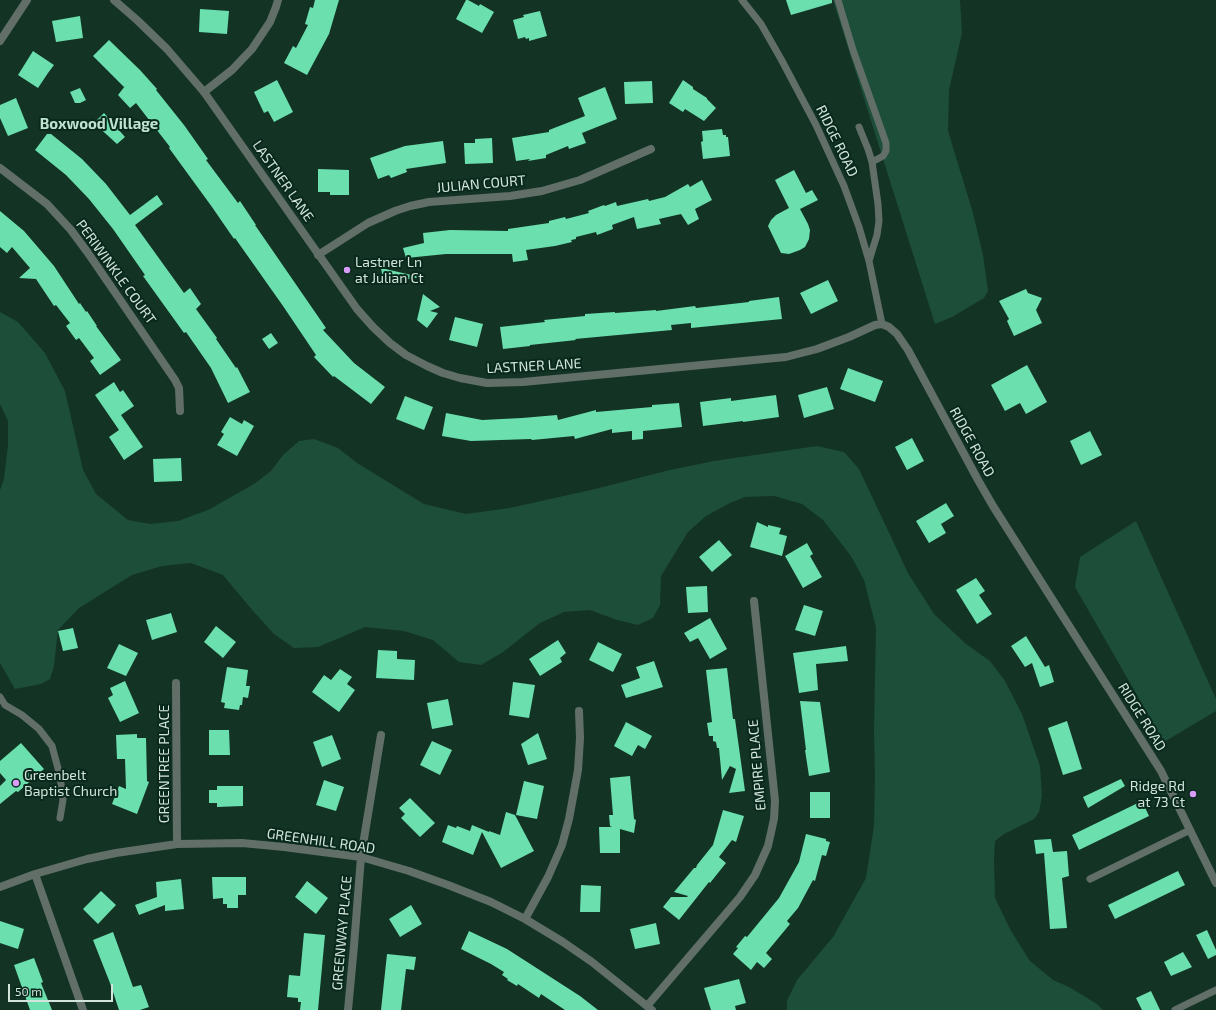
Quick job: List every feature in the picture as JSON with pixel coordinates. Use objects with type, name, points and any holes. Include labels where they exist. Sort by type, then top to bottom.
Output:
[{"type":"street","points":[[0,41],[26,0]]},
{"type":"street","name":"LASTNER LANE","points":[[114,0],[167,49],[204,92],[318,255],[373,328],[406,355],[443,373],[487,383],[523,382],[786,356],[817,349],[875,325],[882,324]]},
{"type":"street","points":[[204,92],[232,70],[252,49],[270,22],[278,0]]},
{"type":"street","name":"JULIAN COURT","points":[[318,255],[368,223],[395,211],[428,202],[542,192],[580,180],[651,149]]},
{"type":"street","name":"PERIWINKLE COURT","points":[[0,168],[47,204],[71,230],[88,253],[175,380],[179,388],[180,412]]},
{"type":"street","name":"RIDGE ROAD","points":[[882,324],[889,327],[897,334],[908,350],[989,499],[1055,605],[1150,752],[1171,790],[1216,883]]},
{"type":"street","name":"EMPIRE PLACE","points":[[649,1008],[740,897],[755,875],[770,839],[774,819],[775,800],[754,601]]},
{"type":"street","name":"GREENTREE PLACE","points":[[176,683],[177,844]]},
{"type":"street","points":[[525,919],[548,877],[562,845],[569,819],[579,760],[579,711]]},
{"type":"street","name":"GREENWAY PLACE","points":[[348,1010],[361,857],[381,735]]},
{"type":"street","name":"GREENHILL ROAD","points":[[0,887],[35,874],[78,862],[116,853],[177,844],[242,843],[361,857],[409,871],[448,885],[491,902],[525,919],[592,962],[649,1008]]},
{"type":"street","points":[[35,874],[83,1010]]},
{"type":"lane","points":[[838,0],[853,50],[886,143],[886,151],[883,156],[872,162]]},
{"type":"lane","name":"RIDGE ROAD","points":[[745,1],[782,59],[819,131],[844,186],[859,227],[882,324]]},
{"type":"lane","points":[[859,127],[872,162],[876,184],[879,221],[875,243],[868,261]]},
{"type":"lane","points":[[0,697],[5,705],[27,718],[39,729],[52,746],[60,776],[63,800],[60,818]]},
{"type":"lane","points":[[1090,879],[1190,830]]},
{"type":"lane","points":[[1175,1010],[1216,990]]},
{"type":"green space","points":[[833,0],[960,0],[962,33],[949,90],[948,131],[973,213],[983,255],[988,291],[984,298],[952,317],[935,324]]},
{"type":"green space","points":[[0,312],[18,322],[45,353],[65,391],[83,470],[96,494],[128,520],[150,524],[178,521],[208,510],[254,484],[271,471],[283,455],[299,441],[314,439],[338,448],[357,463],[424,504],[466,514],[510,508],[714,461],[817,446],[844,452],[859,469],[908,573],[934,614],[966,644],[990,661],[1005,681],[1022,714],[1040,766],[1042,796],[1039,812],[1034,819],[1004,834],[995,841],[995,898],[1010,929],[1029,960],[1053,980],[1069,987],[1097,1004],[1103,1010],[787,1010],[787,1001],[797,980],[833,937],[866,878],[874,826],[876,627],[864,580],[851,556],[823,520],[802,504],[774,496],[745,497],[706,516],[688,532],[661,576],[660,605],[653,618],[638,625],[617,620],[590,610],[564,612],[540,623],[503,652],[481,665],[459,662],[433,640],[404,631],[365,627],[318,647],[294,648],[274,634],[223,575],[191,563],[162,566],[132,575],[79,608],[58,630],[54,666],[50,679],[41,684],[15,689],[0,663],[0,490],[4,479],[8,445],[8,421],[0,404]]},
{"type":"green space","points":[[1136,521],[1216,699],[1216,711],[1164,742],[1075,587],[1080,557]]},
{"type":"building","points":[[315,0],[339,0],[329,34],[307,75],[284,63],[293,46],[296,48],[308,25],[305,24],[310,7],[313,8]]},
{"type":"building","points":[[466,0],[479,6],[480,4],[494,12],[482,33],[456,19]]},
{"type":"building","points":[[786,0],[832,0],[832,3],[791,15]]},
{"type":"building","points":[[200,9],[229,11],[227,34],[199,32]]},
{"type":"building","points":[[540,11],[547,36],[529,41],[529,38],[526,39],[525,37],[518,39],[513,20],[524,17],[523,15]]},
{"type":"building","points":[[80,16],[83,38],[56,42],[52,21]]},
{"type":"building","points":[[109,40],[157,89],[156,90],[184,125],[208,159],[206,160],[238,203],[240,201],[326,328],[323,330],[354,363],[385,387],[371,404],[334,376],[333,377],[314,357],[316,355],[283,306],[169,148],[170,147],[136,103],[130,108],[118,95],[125,86],[124,87],[93,56]]},
{"type":"building","points":[[33,51],[54,65],[38,88],[18,75]]},
{"type":"building","points":[[277,80],[293,112],[274,122],[268,111],[264,113],[254,92]]},
{"type":"building","points":[[683,80],[707,98],[716,108],[704,121],[685,109],[683,112],[669,103]]},
{"type":"building","points":[[652,81],[653,103],[625,104],[624,82]]},
{"type":"building","points":[[605,87],[617,119],[582,133],[586,143],[569,149],[568,146],[546,155],[546,158],[516,161],[512,138],[549,132],[549,130],[585,116],[578,98]]},
{"type":"building","points":[[80,88],[86,100],[80,103],[75,103],[70,92]]},
{"type":"building","points":[[16,98],[28,128],[8,136],[0,118],[0,105]]},
{"type":"building","points":[[104,113],[125,137],[117,144],[94,123]]},
{"type":"building","points":[[722,129],[723,135],[728,137],[730,156],[703,159],[701,142],[703,141],[702,131]]},
{"type":"building","points":[[47,134],[51,134],[82,159],[106,184],[130,215],[157,195],[163,204],[135,225],[184,293],[190,288],[201,304],[196,309],[236,368],[237,367],[250,392],[228,403],[211,368],[186,332],[184,333],[143,276],[145,275],[113,229],[89,199],[66,175],[35,150]]},
{"type":"building","points":[[492,138],[493,163],[465,164],[464,143],[475,143],[475,139]]},
{"type":"building","points":[[443,141],[446,163],[406,169],[407,172],[391,178],[389,175],[378,179],[370,158],[405,146]]},
{"type":"building","points":[[318,169],[349,170],[349,195],[330,195],[330,192],[318,192]]},
{"type":"building","points":[[794,170],[806,193],[812,190],[818,200],[800,209],[810,230],[809,239],[805,247],[789,254],[781,253],[768,226],[776,215],[789,208],[775,180]]},
{"type":"building","points":[[702,180],[712,200],[695,209],[699,219],[688,225],[681,214],[659,219],[661,224],[637,229],[634,217],[612,225],[613,229],[597,235],[596,232],[576,237],[576,239],[571,240],[572,242],[526,250],[528,260],[513,262],[512,254],[446,254],[406,258],[403,248],[424,243],[423,233],[450,230],[508,231],[508,229],[549,223],[549,221],[565,217],[566,219],[589,213],[588,211],[616,202],[617,206],[665,197],[688,184],[690,187]]},
{"type":"building","points":[[0,211],[24,231],[54,266],[79,304],[80,303],[86,312],[87,311],[121,360],[100,375],[90,361],[94,358],[79,338],[76,340],[66,326],[70,323],[56,305],[54,306],[36,279],[19,278],[30,268],[12,247],[7,253],[0,247]]},
{"type":"building","points":[[381,268],[420,277],[384,284]]},
{"type":"building","points":[[828,280],[838,301],[811,314],[800,293]]},
{"type":"building","points":[[1026,289],[1028,293],[1042,298],[1036,310],[1042,323],[1014,336],[1007,321],[1009,319],[999,301]]},
{"type":"building","points":[[423,294],[440,307],[430,311],[438,313],[427,328],[417,320]]},
{"type":"building","points":[[779,297],[782,319],[691,328],[691,323],[671,325],[672,330],[575,339],[576,340],[503,349],[500,327],[545,322],[544,320],[585,316],[585,314],[656,311],[695,306],[696,308]]},
{"type":"building","points":[[455,317],[483,324],[477,347],[449,340]]},
{"type":"building","points":[[271,333],[278,343],[269,349],[262,339]]},
{"type":"building","points":[[1027,365],[1047,402],[1026,414],[1020,403],[1005,411],[991,385]]},
{"type":"building","points":[[848,368],[883,381],[875,402],[840,389]]},
{"type":"building","points":[[114,382],[120,392],[123,390],[134,406],[121,415],[143,447],[124,460],[109,437],[119,430],[95,395]]},
{"type":"building","points":[[827,387],[834,409],[804,418],[798,395]]},
{"type":"building","points":[[776,395],[779,417],[703,426],[700,402],[731,398],[731,401]]},
{"type":"building","points":[[405,396],[433,407],[424,430],[396,419]]},
{"type":"building","points":[[679,403],[682,427],[643,431],[643,439],[632,440],[632,431],[612,433],[612,429],[575,439],[574,436],[532,440],[471,441],[442,436],[446,413],[482,420],[557,415],[558,420],[596,410],[596,412]]},
{"type":"building","points":[[230,417],[242,424],[244,420],[254,426],[237,456],[217,445],[224,434],[221,432]]},
{"type":"building","points":[[1090,431],[1102,455],[1081,465],[1070,441]]},
{"type":"building","points":[[912,438],[924,461],[907,470],[895,447]]},
{"type":"building","points":[[181,458],[182,481],[154,482],[153,459]]},
{"type":"building","points":[[946,503],[954,516],[941,524],[946,533],[929,543],[916,521]]},
{"type":"building","points":[[757,522],[768,527],[768,525],[781,528],[779,534],[787,536],[782,556],[750,547]]},
{"type":"building","points":[[719,540],[732,555],[712,572],[699,557]]},
{"type":"building","points":[[807,543],[813,554],[810,556],[822,577],[803,588],[785,556]]},
{"type":"building","points":[[976,578],[985,591],[979,595],[992,614],[977,624],[956,590]]},
{"type":"building","points":[[707,586],[708,612],[688,613],[686,587]]},
{"type":"building","points":[[804,605],[823,611],[815,636],[795,630]]},
{"type":"building","points":[[171,613],[177,632],[152,640],[146,620]]},
{"type":"building","points":[[710,618],[727,649],[710,659],[698,638],[690,642],[684,633]]},
{"type":"building","points":[[216,626],[236,642],[223,658],[204,642]]},
{"type":"building","points":[[73,628],[78,648],[63,651],[58,631]]},
{"type":"building","points":[[1026,636],[1045,667],[1049,665],[1054,682],[1040,687],[1032,663],[1025,667],[1011,646]]},
{"type":"building","points":[[558,640],[566,653],[560,658],[562,662],[540,676],[529,659]]},
{"type":"building","points":[[598,642],[622,654],[613,672],[589,660]]},
{"type":"building","points":[[119,644],[138,653],[126,676],[107,668]]},
{"type":"building","points":[[846,646],[848,661],[816,664],[818,690],[799,693],[793,653]]},
{"type":"building","points":[[378,650],[397,651],[397,659],[415,660],[414,680],[376,678]]},
{"type":"building","points":[[654,661],[663,687],[626,698],[621,685],[640,678],[636,667]]},
{"type":"building","points":[[227,667],[248,670],[246,686],[250,686],[248,698],[243,697],[242,705],[240,705],[239,710],[224,708],[225,703],[221,702]]},
{"type":"building","points":[[727,668],[733,719],[735,719],[745,791],[729,793],[736,769],[730,766],[722,780],[719,748],[717,748],[716,742],[713,741],[713,736],[709,736],[707,723],[712,722],[706,670]]},
{"type":"building","points":[[340,669],[352,677],[347,684],[355,690],[339,712],[312,692],[324,675],[331,680]]},
{"type":"building","points":[[125,681],[139,713],[120,722],[108,698],[113,695],[110,688]]},
{"type":"building","points":[[513,682],[535,685],[529,718],[509,715]]},
{"type":"building","points":[[448,699],[453,725],[432,729],[427,703]]},
{"type":"building","points":[[800,701],[820,702],[830,772],[809,776]]},
{"type":"building","points":[[1067,721],[1082,769],[1063,775],[1048,728]]},
{"type":"building","points":[[626,722],[652,736],[645,749],[638,745],[632,756],[614,746]]},
{"type":"building","points":[[209,730],[229,730],[230,755],[209,755]]},
{"type":"building","points":[[538,733],[547,759],[528,765],[521,744]]},
{"type":"building","points":[[137,734],[137,738],[146,738],[147,781],[149,782],[137,814],[112,804],[119,786],[126,789],[125,759],[117,759],[116,735]]},
{"type":"building","points":[[332,735],[341,759],[322,767],[313,742]]},
{"type":"building","points":[[432,741],[452,750],[440,775],[420,765]]},
{"type":"building","name":"Greenbelt Baptist Church","points":[[21,743],[44,769],[18,792],[16,791],[0,804],[0,786],[6,780],[0,773],[0,761]]},
{"type":"building","points":[[630,776],[634,819],[636,820],[634,833],[620,829],[620,853],[600,853],[599,827],[612,827],[610,826],[609,815],[613,815],[610,778]]},
{"type":"building","points":[[1121,779],[1125,786],[1088,808],[1083,797]]},
{"type":"building","points":[[324,780],[344,787],[336,811],[316,805]]},
{"type":"building","points":[[524,781],[544,786],[537,819],[516,815]]},
{"type":"building","points":[[217,786],[243,786],[243,806],[217,807],[217,803],[209,803],[209,790],[217,790]]},
{"type":"building","points":[[810,792],[830,792],[830,818],[810,818]]},
{"type":"building","points":[[410,798],[435,823],[420,837],[401,818],[405,814],[399,808]]},
{"type":"building","points":[[1142,801],[1149,816],[1079,850],[1072,835]]},
{"type":"building","points":[[723,810],[744,816],[736,842],[732,840],[719,857],[726,863],[679,920],[663,907],[671,897],[688,896],[674,892],[694,868],[696,868],[713,845]]},
{"type":"building","points":[[506,812],[515,815],[534,851],[501,868],[482,832],[473,855],[442,842],[448,825],[456,828],[457,826],[470,831],[472,825],[500,835]]},
{"type":"building","points":[[806,834],[826,839],[826,841],[830,842],[826,856],[822,855],[815,881],[813,880],[798,908],[787,921],[790,924],[766,953],[772,959],[764,968],[757,962],[751,970],[733,954],[738,948],[736,947],[745,936],[747,937],[779,898],[799,862]]},
{"type":"building","points":[[1051,839],[1053,852],[1067,851],[1069,876],[1062,878],[1067,928],[1050,929],[1044,853],[1036,854],[1034,840]]},
{"type":"building","points":[[1178,871],[1185,885],[1115,919],[1108,905]]},
{"type":"building","points":[[212,877],[246,877],[246,895],[238,895],[238,908],[227,908],[227,904],[223,904],[223,898],[213,899]]},
{"type":"building","points":[[181,879],[184,909],[165,911],[165,905],[139,915],[135,905],[157,897],[156,882]]},
{"type":"building","points":[[307,881],[328,898],[316,914],[295,897]]},
{"type":"building","points":[[581,885],[601,886],[600,912],[580,912]]},
{"type":"building","points":[[101,891],[116,905],[98,924],[83,909]]},
{"type":"building","points":[[411,905],[422,924],[400,937],[389,919]]},
{"type":"building","points":[[0,921],[24,929],[18,949],[0,943]]},
{"type":"building","points":[[656,923],[660,944],[635,949],[630,929]]},
{"type":"building","points":[[1207,930],[1216,950],[1216,955],[1208,959],[1196,935]]},
{"type":"building","points":[[469,931],[507,949],[580,996],[598,1010],[565,1010],[541,994],[539,998],[518,984],[517,986],[507,980],[508,979],[502,975],[504,972],[461,949]]},
{"type":"building","points":[[113,932],[133,987],[141,985],[149,1007],[140,1010],[119,1010],[93,940]]},
{"type":"building","points":[[304,933],[325,935],[318,1010],[300,1010],[301,1002],[298,1002],[298,998],[287,997],[289,975],[300,976]]},
{"type":"building","points":[[1183,952],[1192,967],[1171,976],[1164,962]]},
{"type":"building","points":[[387,954],[416,957],[414,970],[406,969],[401,1010],[381,1010]]},
{"type":"building","points":[[34,958],[43,982],[41,983],[52,1010],[30,1010],[14,965]]},
{"type":"building","points":[[739,979],[746,1003],[735,1006],[736,1010],[711,1010],[704,988]]},
{"type":"building","points":[[1151,991],[1160,1010],[1142,1010],[1136,998]]},
{"type":"place","name":"Lastner Ln at Julian Ct","points":[[347,270]]},
{"type":"place","name":"Greenbelt Baptist Church","points":[[16,783]]},
{"type":"place","name":"Ridge Rd at 73 Ct","points":[[1193,794]]},
{"type":"district","name":"Boxwood Village","points":[[99,124]]}]
